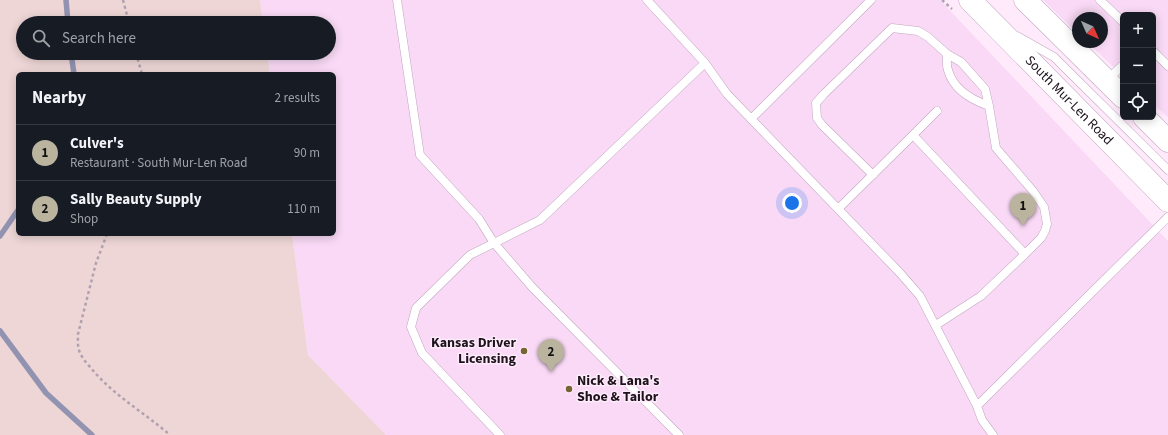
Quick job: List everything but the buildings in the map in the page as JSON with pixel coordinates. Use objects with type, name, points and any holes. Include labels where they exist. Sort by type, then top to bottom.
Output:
[{"type":"main road","name":"South Mur-Len Road","points":[[970,0],[1168,201]]},
{"type":"main road","points":[[1025,0],[1120,94]]},
{"type":"main road","points":[[1147,120],[1168,141]]},
{"type":"lane","points":[[397,0],[420,155],[479,219],[494,243],[532,287],[679,435]]},
{"type":"lane","points":[[647,0],[705,63],[727,94],[907,280],[920,296],[936,324],[977,406],[982,420],[992,435]]},
{"type":"lane","points":[[751,119],[870,0]]},
{"type":"lane","points":[[1100,0],[1120,19]]},
{"type":"lane","points":[[992,22],[1054,57],[1168,170]]},
{"type":"lane","points":[[872,175],[822,125],[818,118],[816,103],[892,28],[918,31],[928,37],[946,54],[961,62],[985,89],[996,148],[1044,207],[1047,224],[1041,238],[981,296],[936,324]]},
{"type":"lane","points":[[946,54],[947,69],[952,81],[976,101],[989,106]]},
{"type":"lane","points":[[1156,54],[1168,66]]},
{"type":"lane","points":[[500,435],[422,352],[411,327],[416,308],[470,255],[540,220],[705,63]]},
{"type":"lane","points":[[1107,81],[1120,68]]},
{"type":"lane","points":[[838,209],[937,111]]},
{"type":"lane","points":[[913,135],[1025,254]]},
{"type":"lane","points":[[977,406],[1168,217]]},
{"type":"path","points":[[123,0],[127,16]]},
{"type":"path","points":[[138,60],[141,72]]},
{"type":"path","points":[[106,236],[96,263],[78,334],[78,346],[81,355],[102,380],[122,398],[170,435]]},
{"type":"shaded area","points":[[0,0],[260,0],[262,16],[16,16],[16,60],[268,60],[270,72],[16,72],[16,236],[292,236],[308,355],[386,435],[0,435]]},
{"type":"shaded area","points":[[260,0],[940,0],[1168,241],[1168,435],[386,435],[308,355],[292,236],[336,236],[336,72],[270,72],[268,60],[336,60],[336,16],[262,16]]},
{"type":"shaded area","points":[[1043,0],[1168,0],[1168,117],[1156,107],[1156,12],[1120,12],[1120,73],[1093,48],[1108,48],[1108,12],[1072,12],[1072,28]]},
{"type":"waterway","points":[[66,0],[67,16]]},
{"type":"waterway","points":[[72,60],[74,72]]},
{"type":"waterway","points":[[0,236],[16,213]]},
{"type":"waterway","points":[[0,331],[46,393],[92,435]]},
{"type":"place","name":"Culver's","points":[[1023,226]]},
{"type":"place","name":"Kansas Driver Licensing","points":[[524,351]]},
{"type":"place","name":"Sally Beauty Supply","points":[[551,372]]},
{"type":"place","name":"Nick & Lana's Shoe & Tailor","points":[[569,389]]}]
